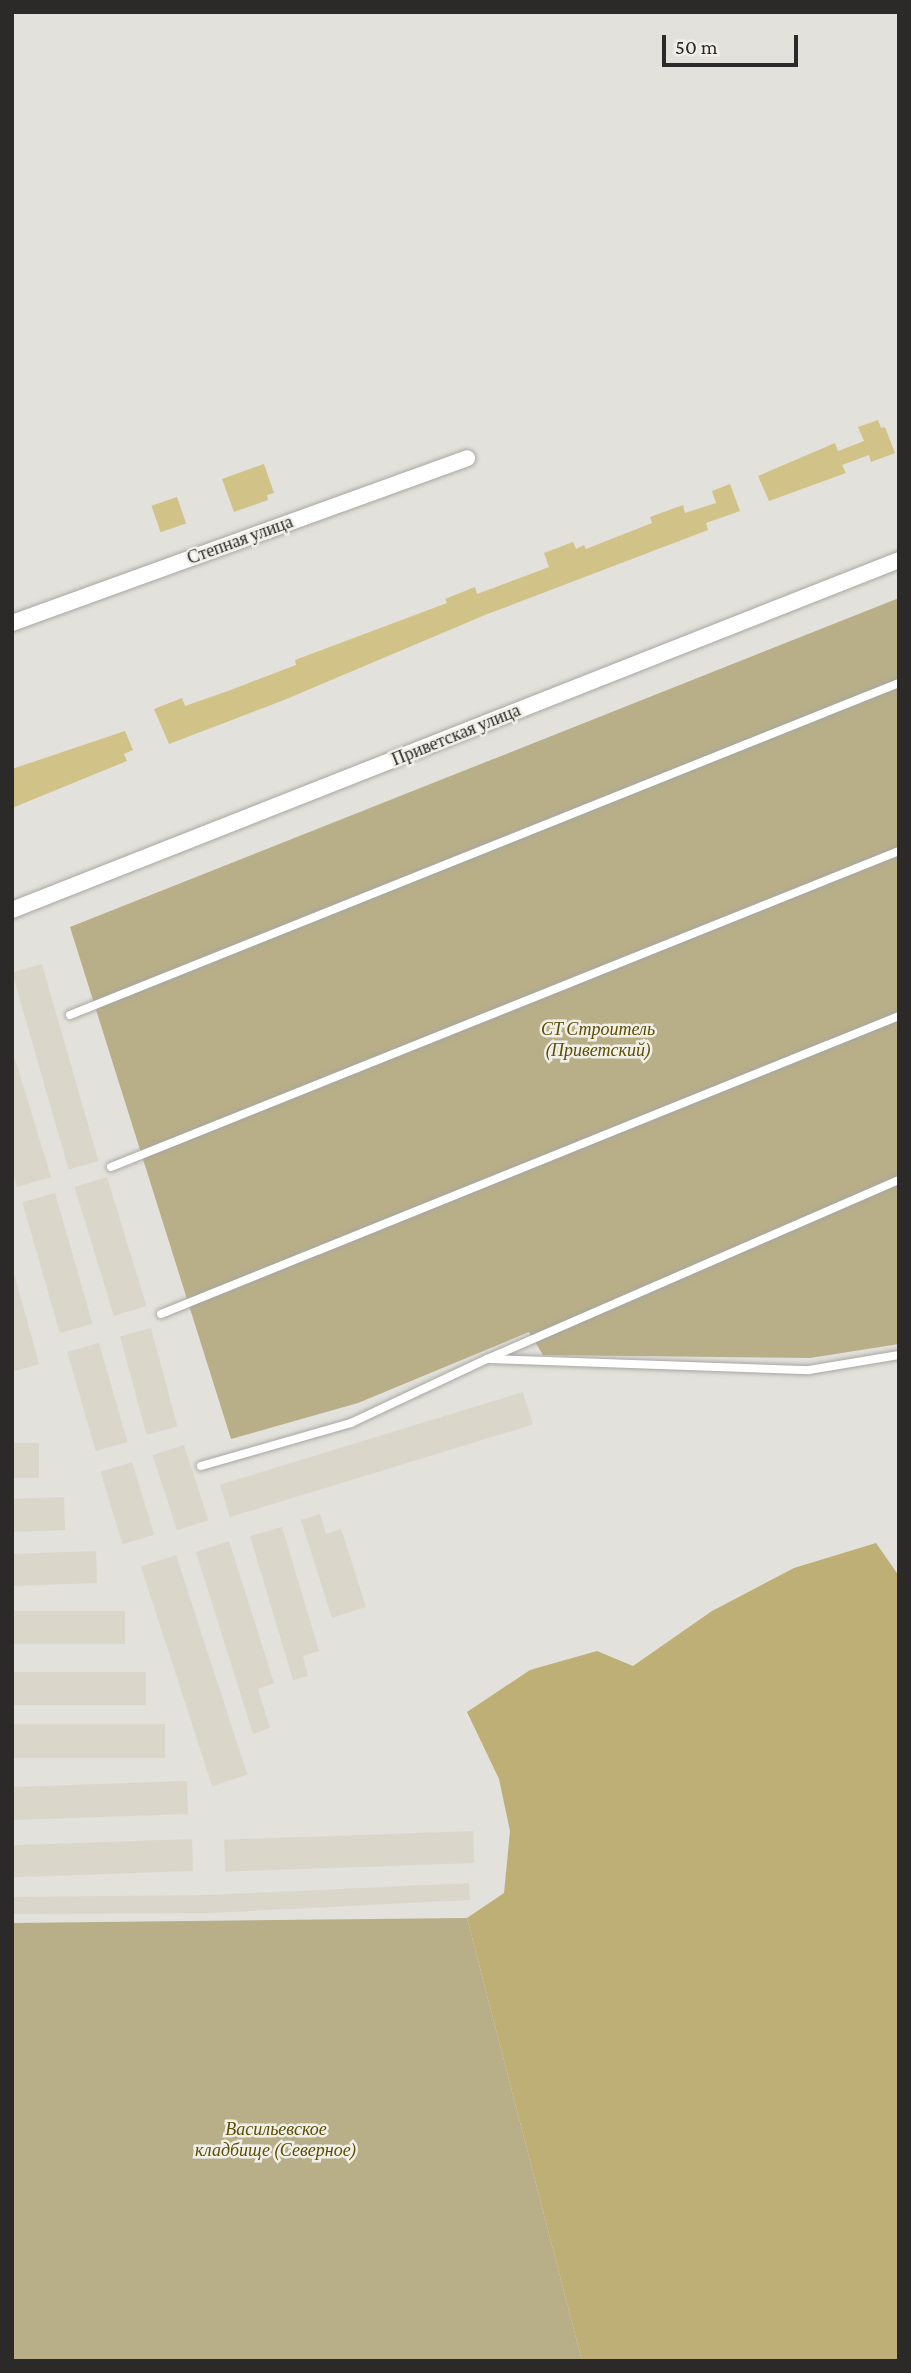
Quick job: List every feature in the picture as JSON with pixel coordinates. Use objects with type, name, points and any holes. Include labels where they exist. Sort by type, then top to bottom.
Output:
[{"type":"street","name":"Степная улица","points":[[12,623],[467,458]]},
{"type":"street","name":"Приветская улица","points":[[12,910],[899,560]]},
{"type":"lane","points":[[70,1015],[899,683]]},
{"type":"lane","points":[[111,1167],[899,851]]},
{"type":"lane","points":[[161,1314],[899,1016]]},
{"type":"lane","points":[[201,1466],[351,1423],[487,1359],[899,1180]]},
{"type":"lane","points":[[487,1359],[809,1370],[899,1355]]},
{"type":"shaded area","points":[[42,964],[99,1161],[69,1170],[12,973]]},
{"type":"shaded area","points":[[12,1049],[51,1177],[17,1187],[12,1171]]},
{"type":"shaded area","points":[[107,1177],[146,1306],[114,1316],[74,1187]]},
{"type":"shaded area","points":[[55,1193],[92,1324],[60,1333],[22,1202]]},
{"type":"shaded area","points":[[12,1266],[39,1364],[12,1372]]},
{"type":"shaded area","points":[[151,1328],[177,1427],[146,1435],[120,1336]]},
{"type":"shaded area","points":[[99,1343],[127,1442],[96,1451],[67,1352]]},
{"type":"shaded area","points":[[523,1392],[533,1425],[230,1517],[220,1485]]},
{"type":"shaded area","points":[[12,1443],[39,1443],[39,1478],[12,1478]]},
{"type":"shaded area","points":[[184,1445],[208,1520],[177,1530],[153,1455]]},
{"type":"shaded area","points":[[132,1462],[154,1535],[123,1544],[100,1472]]},
{"type":"shaded area","points":[[64,1497],[65,1530],[13,1532],[12,1499]]},
{"type":"shaded area","points":[[320,1514],[326,1534],[341,1529],[366,1607],[332,1618],[301,1520]]},
{"type":"shaded area","points":[[282,1527],[319,1651],[303,1656],[308,1676],[293,1680],[250,1536]]},
{"type":"shaded area","points":[[229,1541],[274,1683],[258,1689],[270,1728],[253,1734],[196,1552]]},
{"type":"shaded area","points":[[876,1543],[899,1576],[899,2361],[582,2361],[467,1918],[504,1893],[510,1831],[499,1779],[467,1712],[530,1670],[597,1651],[633,1666],[712,1611],[794,1568]]},
{"type":"shaded area","points":[[96,1551],[97,1583],[13,1586],[12,1554]]},
{"type":"shaded area","points":[[176,1555],[247,1775],[212,1786],[141,1566]]},
{"type":"shaded area","points":[[12,1611],[125,1611],[125,1644],[12,1644]]},
{"type":"shaded area","points":[[12,1672],[146,1672],[146,1705],[12,1705]]},
{"type":"shaded area","points":[[12,1724],[165,1724],[165,1758],[12,1758]]},
{"type":"shaded area","points":[[187,1781],[188,1814],[13,1820],[12,1787]]},
{"type":"shaded area","points":[[473,1831],[474,1863],[225,1872],[224,1840]]},
{"type":"shaded area","points":[[192,1839],[193,1871],[13,1877],[12,1845]]},
{"type":"shaded area","points":[[469,1883],[470,1900],[211,1913],[12,1914],[12,1897],[210,1895]]},
{"type":"green space","name":"СТ Строитель (Приветский)","points":[[899,598],[899,1344],[810,1358],[543,1355],[529,1332],[358,1403],[231,1439],[70,927]]},
{"type":"green space","name":"Васильевское кладбище (Северное)","points":[[467,1918],[582,2361],[12,2361],[12,1923]]},
{"type":"building","points":[[878,420],[881,428],[885,427],[895,453],[871,462],[869,455],[842,465],[846,473],[769,501],[758,476],[835,443],[838,451],[864,441],[858,427]]},
{"type":"building","points":[[264,464],[274,493],[267,495],[268,500],[234,512],[222,479]]},
{"type":"building","points":[[730,484],[740,511],[706,523],[708,530],[485,615],[284,700],[169,744],[154,709],[182,698],[185,706],[228,691],[296,665],[295,660],[447,603],[445,599],[475,587],[477,594],[549,567],[544,553],[573,542],[576,549],[584,545],[586,549],[652,523],[650,517],[683,505],[685,513],[716,503],[712,491]]},
{"type":"building","points":[[177,497],[186,523],[161,532],[151,506]]},
{"type":"building","points":[[125,731],[133,750],[124,754],[127,761],[12,808],[12,769]]}]
